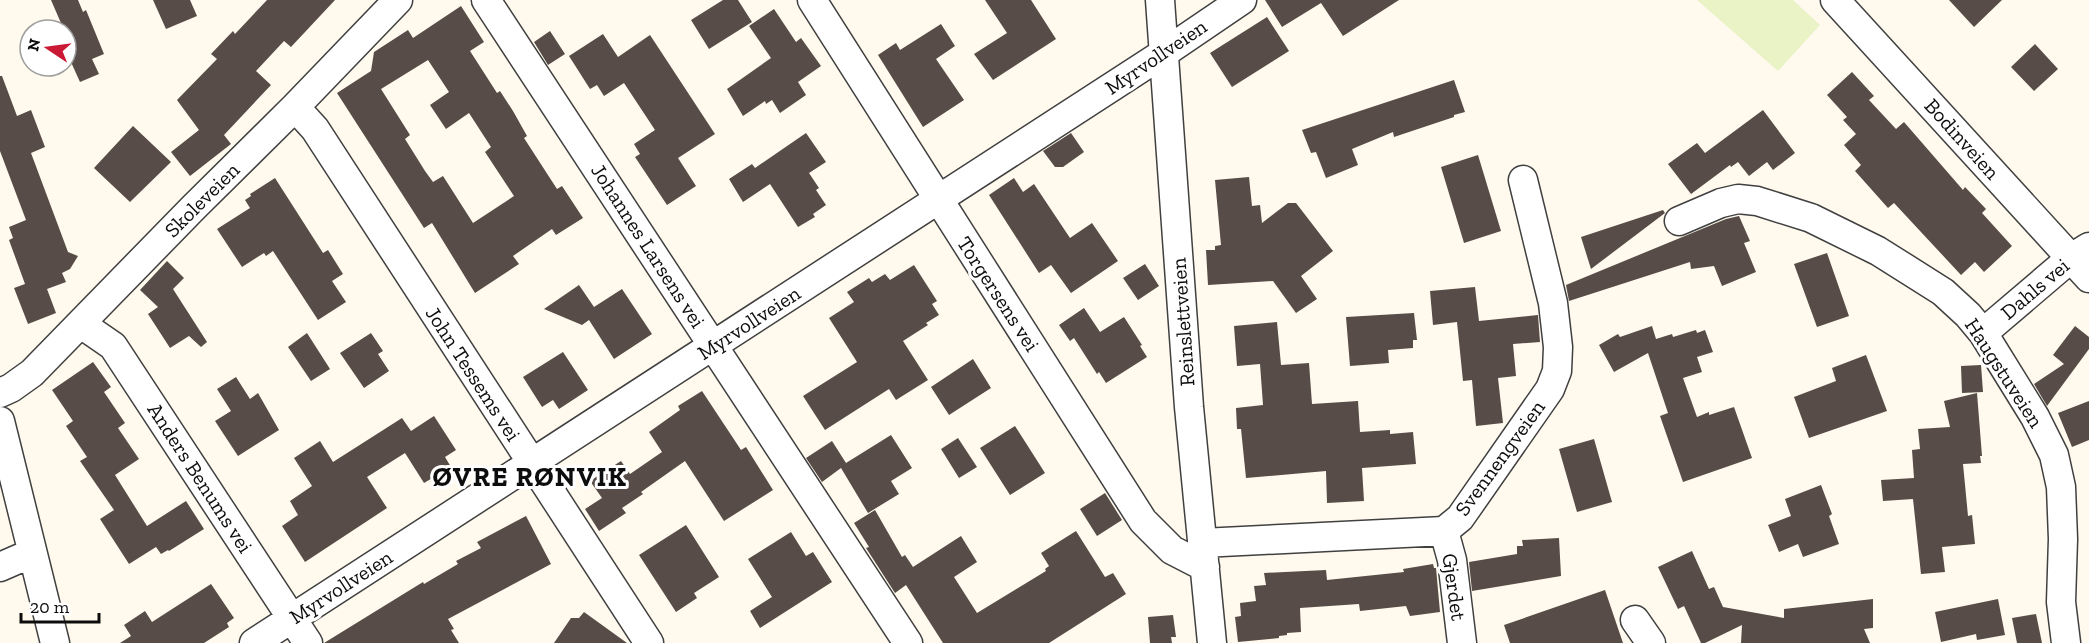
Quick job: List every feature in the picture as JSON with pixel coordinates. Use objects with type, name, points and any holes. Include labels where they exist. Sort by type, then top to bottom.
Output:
[{"type":"street","name":"Skoleveien","points":[[0,393],[32,373],[398,0]]},
{"type":"street","name":"Johannes Larsens vei","points":[[486,0],[908,643]]},
{"type":"street","name":"Torgersens vei","points":[[812,0],[1143,521],[1172,550],[1203,555]]},
{"type":"street","name":"Reinslettveien","points":[[1160,0],[1190,406],[1212,643]]},
{"type":"street","name":"Myrvollveien","points":[[254,643],[714,346],[1242,0]]},
{"type":"street","name":"Bodinveien","points":[[1835,0],[2083,261]]},
{"type":"street","name":"John Tessems vei","points":[[295,107],[315,129],[649,643]]},
{"type":"street","name":"Svennengveien","points":[[1203,555],[1444,531],[1460,518],[1550,388],[1557,370],[1558,347],[1553,303],[1523,180]]},
{"type":"street","name":"Haugstuveien","points":[[1679,221],[1721,203],[1738,200],[1757,201],[1811,218],[1878,251],[1943,292],[1968,315],[1983,333],[2035,417],[2054,455],[2061,487],[2063,539],[2061,602],[2066,643]]},
{"type":"street","name":"Dahls vei","points":[[1983,333],[2083,261]]},
{"type":"street","name":"Anders Benums vei","points":[[81,324],[113,346],[308,643]]},
{"type":"street","points":[[0,421],[55,643]]},
{"type":"street","name":"Gjerdet","points":[[1444,531],[1452,560],[1462,643]]},
{"type":"street","points":[[0,567],[32,553]]},
{"type":"street","points":[[1635,620],[1651,643]]},
{"type":"green space","points":[[1697,0],[1793,0],[1820,25],[1778,71]]},
{"type":"building","points":[[51,0],[78,0],[83,12],[86,10],[104,54],[92,59],[99,74],[80,82],[78,78],[78,18],[59,18]]},
{"type":"building","points":[[153,0],[190,0],[197,16],[166,29]]},
{"type":"building","points":[[267,0],[335,0],[291,47],[284,41],[256,71],[271,85],[224,135],[231,144],[190,176],[171,152],[199,130],[177,100],[217,59],[211,54],[233,31],[235,34]]},
{"type":"building","points":[[723,0],[738,0],[752,22],[709,49],[691,20]]},
{"type":"building","points":[[985,0],[1031,0],[1056,39],[993,80],[974,54],[1007,33]]},
{"type":"building","points":[[1265,0],[1399,0],[1343,36],[1321,3],[1282,27]]},
{"type":"building","points":[[1949,0],[2002,0],[1974,27]]},
{"type":"building","points":[[461,6],[484,42],[470,51],[497,93],[500,91],[513,111],[527,136],[524,138],[557,189],[562,186],[583,218],[556,235],[552,229],[513,256],[519,264],[475,293],[432,223],[424,228],[337,93],[371,71],[374,52],[408,30],[413,38]],"holes":[[[428,60],[449,92],[430,105],[446,129],[469,113],[491,147],[485,152],[514,196],[473,223],[443,176],[433,182],[425,171],[405,139],[410,135],[381,89]]]},
{"type":"building","points":[[774,9],[796,42],[801,38],[821,66],[798,82],[806,95],[780,113],[772,100],[766,104],[765,101],[743,116],[727,89],[771,58],[749,26]]},
{"type":"building","points":[[1267,17],[1289,51],[1232,87],[1210,53]]},
{"type":"building","points":[[941,24],[955,46],[936,59],[964,100],[923,127],[878,55],[896,43],[900,50]]},
{"type":"building","points":[[550,31],[565,54],[548,65],[534,42]]},
{"type":"building","points":[[603,34],[618,57],[650,35],[715,134],[678,158],[696,186],[667,205],[635,157],[640,154],[634,144],[655,130],[624,83],[604,96],[597,85],[590,89],[569,56]]},
{"type":"building","points":[[2035,44],[2058,69],[2034,91],[2011,67]]},
{"type":"building","points":[[1852,72],[1874,96],[1869,100],[1896,129],[1904,122],[1963,190],[1965,187],[1986,209],[1982,213],[2012,246],[1984,272],[1975,262],[1961,275],[1894,203],[1888,208],[1855,171],[1861,165],[1844,145],[1856,134],[1843,120],[1847,117],[1827,95]]},
{"type":"building","points":[[0,76],[2,76],[17,116],[31,110],[45,147],[31,153],[68,252],[78,256],[70,269],[62,273],[66,282],[47,289],[56,313],[28,324],[14,288],[25,284],[9,240],[13,238],[9,227],[26,220],[0,151]]},
{"type":"building","points":[[1454,80],[1465,112],[1394,137],[1393,132],[1352,149],[1358,165],[1326,178],[1316,152],[1311,153],[1302,130]]},
{"type":"building","points":[[1763,110],[1795,153],[1773,170],[1767,162],[1749,176],[1738,162],[1731,167],[1730,165],[1691,194],[1668,164],[1697,143],[1705,153]]},
{"type":"building","points":[[133,126],[171,162],[130,202],[94,168]]},
{"type":"building","points":[[806,133],[826,162],[809,173],[826,205],[813,214],[815,217],[798,227],[770,184],[743,202],[729,179],[752,164],[755,168]]},
{"type":"building","points":[[1071,133],[1084,152],[1063,167],[1055,167],[1043,151]]},
{"type":"building","points":[[1478,155],[1501,231],[1464,243],[1441,167]]},
{"type":"building","points":[[1249,177],[1252,206],[1260,205],[1262,223],[1288,203],[1296,203],[1333,251],[1301,276],[1317,299],[1296,313],[1273,281],[1208,285],[1206,250],[1215,250],[1215,246],[1221,245],[1215,180]]},
{"type":"building","points":[[275,178],[323,253],[328,250],[343,274],[332,281],[346,302],[318,320],[273,251],[266,256],[264,253],[242,267],[217,229],[250,208],[245,200],[251,196],[250,194]]},
{"type":"building","points":[[1014,178],[1023,192],[1034,184],[1070,238],[1092,223],[1118,261],[1071,293],[1051,265],[1039,273],[989,195]]},
{"type":"building","points":[[1663,210],[1665,213],[1591,269],[1581,237]]},
{"type":"building","points":[[1739,216],[1750,241],[1744,243],[1756,272],[1722,286],[1714,266],[1691,269],[1690,262],[1569,301],[1566,285],[1726,219]]},
{"type":"building","points":[[1827,253],[1849,316],[1817,327],[1794,264]]},
{"type":"building","points":[[167,261],[184,278],[173,289],[207,342],[201,347],[189,336],[170,348],[148,314],[158,307],[140,290]]},
{"type":"building","points":[[1145,264],[1159,286],[1138,300],[1123,278]]},
{"type":"building","points":[[914,265],[937,301],[932,304],[939,315],[903,341],[928,380],[896,400],[889,389],[825,430],[803,396],[857,362],[829,318],[854,302],[847,292],[869,278],[872,282],[885,274],[890,280]]},
{"type":"building","points":[[579,285],[594,307],[622,289],[652,334],[614,359],[589,320],[582,325],[544,309]]},
{"type":"building","points":[[1475,287],[1479,321],[1538,315],[1540,342],[1513,344],[1516,376],[1498,378],[1503,423],[1476,426],[1472,380],[1463,381],[1457,322],[1433,325],[1430,291]]},
{"type":"building","points":[[1084,308],[1100,332],[1124,317],[1147,357],[1106,383],[1099,372],[1097,374],[1074,338],[1070,341],[1059,325]]},
{"type":"building","points":[[1414,313],[1417,340],[1413,340],[1413,348],[1388,350],[1389,363],[1350,366],[1346,317]]},
{"type":"building","points":[[1277,322],[1281,365],[1309,363],[1312,404],[1358,401],[1360,432],[1390,430],[1390,434],[1413,432],[1416,464],[1362,468],[1364,501],[1327,503],[1326,471],[1246,478],[1241,429],[1237,429],[1236,408],[1263,405],[1260,364],[1237,366],[1234,326]]},
{"type":"building","points":[[1652,326],[1656,339],[1672,334],[1673,337],[1696,330],[1697,333],[1705,330],[1713,352],[1697,357],[1702,372],[1683,378],[1697,417],[1734,407],[1752,458],[1683,482],[1660,416],[1668,413],[1648,353],[1614,372],[1599,345],[1618,334],[1620,337]]},
{"type":"building","points":[[2075,326],[2089,337],[2089,349],[2047,406],[2034,384],[2064,364],[2053,355]]},
{"type":"building","points":[[307,333],[330,369],[311,381],[288,347]]},
{"type":"building","points":[[371,333],[383,351],[378,354],[389,371],[364,388],[340,353]]},
{"type":"building","points":[[563,352],[588,390],[559,409],[553,400],[542,407],[523,377]]},
{"type":"building","points":[[1866,355],[1887,411],[1809,438],[1794,397],[1836,381],[1832,368]]},
{"type":"building","points":[[973,359],[991,388],[949,415],[931,387]]},
{"type":"building","points":[[93,362],[111,387],[104,392],[125,423],[118,428],[139,459],[115,475],[147,526],[186,501],[204,529],[169,551],[161,554],[156,547],[129,564],[100,519],[114,510],[80,461],[87,457],[66,426],[73,421],[52,390]]},
{"type":"building","points":[[1981,365],[1983,392],[1962,393],[1961,366]]},
{"type":"building","points":[[236,377],[250,399],[258,393],[279,430],[238,456],[215,421],[231,411],[217,389]]},
{"type":"building","points":[[702,391],[741,450],[746,447],[773,490],[724,521],[685,461],[641,492],[643,494],[622,508],[626,513],[599,531],[585,509],[602,498],[590,481],[621,461],[630,474],[662,452],[649,432],[680,410],[678,406]]},
{"type":"building","points":[[1977,393],[1981,463],[1963,464],[1968,516],[1972,515],[1975,544],[1942,547],[1945,572],[1921,574],[1913,499],[1883,501],[1881,480],[1914,478],[1912,450],[1920,449],[1918,429],[1950,427],[1944,401]]},
{"type":"building","points":[[2089,401],[2089,440],[2072,447],[2058,413]]},
{"type":"building","points":[[434,416],[456,450],[445,457],[451,467],[424,483],[405,453],[367,477],[387,508],[305,562],[282,526],[298,515],[290,501],[312,486],[294,458],[320,441],[333,462],[402,418],[411,431]]},
{"type":"building","points":[[1015,426],[1045,473],[1010,495],[980,448]]},
{"type":"building","points":[[891,435],[912,468],[891,481],[899,494],[868,513],[841,468],[822,482],[806,458],[832,441],[846,463]]},
{"type":"building","points":[[958,438],[977,467],[959,478],[941,449]]},
{"type":"building","points":[[1594,439],[1612,502],[1577,512],[1559,449]]},
{"type":"building","points":[[1821,485],[1832,514],[1829,516],[1839,544],[1803,557],[1798,544],[1779,552],[1768,525],[1791,516],[1785,499]]},
{"type":"building","points":[[1105,493],[1122,520],[1097,536],[1080,509]]},
{"type":"building","points":[[875,510],[902,557],[905,555],[913,567],[961,536],[977,562],[954,577],[977,613],[1046,571],[1045,569],[1049,566],[1041,553],[1076,531],[1105,577],[1113,573],[1126,594],[1049,643],[943,643],[906,585],[895,593],[866,548],[869,547],[854,523]]},
{"type":"building","points":[[526,516],[551,564],[448,619],[454,629],[451,630],[459,643],[324,643],[423,582],[424,584],[458,564],[456,561],[481,548],[477,542]]},
{"type":"building","points":[[686,525],[719,577],[694,593],[697,598],[676,612],[639,555]]},
{"type":"building","points":[[791,532],[806,556],[813,552],[832,582],[760,628],[750,611],[772,597],[748,559]]},
{"type":"building","points":[[1559,538],[1561,576],[1472,591],[1469,562],[1517,554],[1517,546],[1523,546],[1522,540]]},
{"type":"building","points":[[1692,551],[1709,589],[1714,587],[1723,607],[1784,618],[1784,609],[1873,599],[1873,628],[1864,629],[1870,643],[1741,643],[1742,625],[1701,643],[1684,606],[1678,609],[1658,567]]},
{"type":"building","points":[[1433,564],[1436,568],[1440,612],[1410,616],[1406,606],[1360,611],[1359,604],[1300,608],[1301,632],[1287,633],[1279,638],[1238,642],[1235,617],[1241,616],[1240,603],[1256,601],[1254,586],[1266,585],[1264,573],[1326,570],[1327,580],[1404,572],[1403,569]]},
{"type":"building","points":[[211,584],[234,618],[227,623],[229,627],[204,643],[120,643],[131,636],[124,625],[145,611],[152,622]]},
{"type":"building","points":[[1605,590],[1623,643],[1510,643],[1504,625]]},
{"type":"building","points":[[1998,599],[2005,635],[1977,640],[1976,634],[1941,642],[1935,612]]},
{"type":"building","points":[[584,612],[627,643],[554,643],[571,618],[579,618]]},
{"type":"building","points":[[2036,614],[2042,643],[2017,643],[2012,618]]},
{"type":"building","points":[[1173,615],[1176,637],[1171,637],[1172,643],[1150,643],[1148,617]]},
{"type":"district","name":"ØVRE RØNVIK","points":[[530,477]]}]
